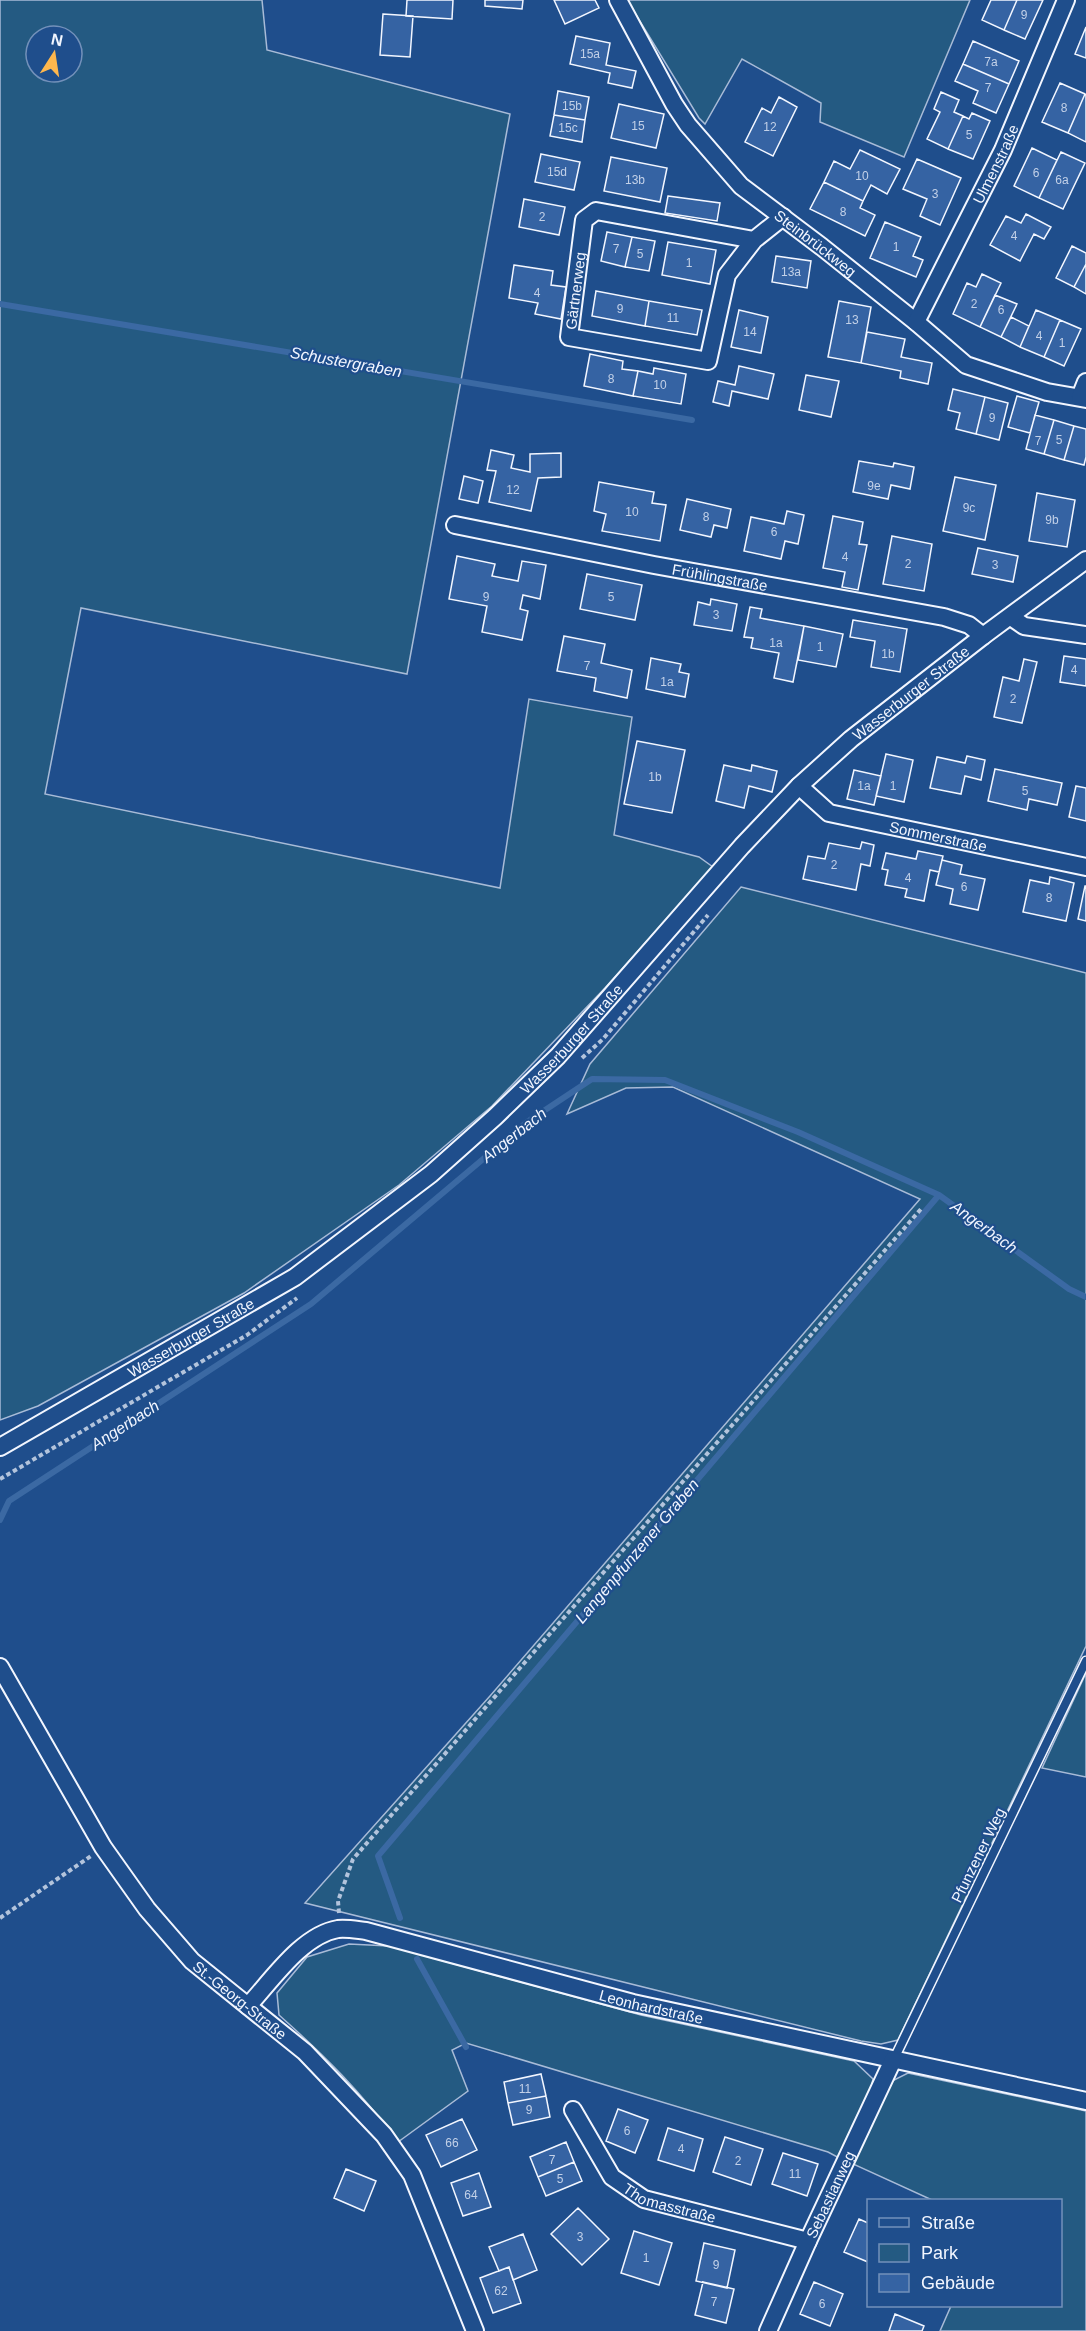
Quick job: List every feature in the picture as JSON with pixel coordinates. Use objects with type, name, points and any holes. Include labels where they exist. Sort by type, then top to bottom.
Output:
[{"type":"street","name":"Steinbrückweg","points":[[618,0],[674,104],[688,125],[741,186],[916,322],[966,365],[1047,392],[1084,393]]},
{"type":"street","name":"Ulmenstraße","points":[[916,322],[1003,150],[1066,0]]},
{"type":"street","name":"Gärtnerweg","points":[[754,240],[596,212],[584,220],[569,337],[708,361],[727,275],[754,240],[783,217]]},
{"type":"street","name":"Frühlingstraße","points":[[454,525],[654,565],[944,617],[969,625],[983,636]]},
{"type":"street","name":"Wasserburger Straße","points":[[0,1447],[295,1277],[431,1174],[495,1117],[558,1056],[749,838],[799,786],[851,739],[983,636],[1086,560]]},
{"type":"street","points":[[1011,617],[1024,626],[1086,635]]},
{"type":"street","name":"Sommerstraße","points":[[799,786],[829,813],[1086,867]]},
{"type":"street","name":"St.-Georg-Straße","points":[[0,1667],[103,1847],[147,1909],[192,1961],[305,2052],[384,2135],[412,2175],[475,2331]]},
{"type":"street","name":"Leonhardstraße","points":[[248,2006],[298,1951],[317,1936],[339,1929],[366,1931],[633,2003],[1086,2101]]},
{"type":"street","name":"Sebastianweg","points":[[768,2331],[894,2060]]},
{"type":"street","name":"Thomasstraße","points":[[573,2110],[612,2177],[644,2199],[808,2241]]},
{"type":"lane","name":"Pfunzener Weg","points":[[894,2060],[1086,1661]]},
{"type":"path","points":[[339,1929],[338,1900],[353,1859],[921,1209]]},
{"type":"path","points":[[0,1918],[103,1847]]},
{"type":"green space","points":[[0,0],[262,0],[267,50],[510,114],[407,674],[81,608],[45,794],[500,888],[529,699],[632,717],[614,835],[699,857],[713,867],[605,988],[492,1106],[399,1185],[244,1293],[38,1406],[0,1420]]},
{"type":"green space","points":[[627,0],[970,0],[904,157],[820,122],[821,103],[742,59],[705,124],[699,118]]},
{"type":"green space","points":[[741,887],[1086,973],[1086,1646],[898,2040],[881,2044],[861,2041],[305,1903],[490,1696],[920,1199],[673,1087],[626,1088],[567,1114],[590,1064]]},
{"type":"green space","points":[[1086,1673],[1086,1777],[1042,1768]]},
{"type":"green space","points":[[349,1944],[389,1946],[641,2015],[854,2061],[873,2079],[868,2103],[841,2159],[828,2152],[466,2043],[452,2050],[468,2091],[398,2142],[342,2075],[279,2015],[277,1993],[307,1957]]},
{"type":"green space","points":[[908,2073],[1086,2111],[1086,2331],[940,2331],[951,2307],[1062,2307],[1062,2199],[930,2199],[853,2164],[892,2081]]},
{"type":"building","points":[[407,0],[453,0],[452,19],[406,16]]},
{"type":"building","points":[[485,0],[523,0],[522,9],[485,6]]},
{"type":"building","points":[[554,0],[595,0],[599,8],[565,24]]},
{"type":"building","points":[[991,0],[1017,0],[1004,30],[982,20]]},
{"type":"building","points":[[1017,0],[1043,0],[1025,39],[1004,30]]},
{"type":"building","points":[[383,14],[413,16],[410,57],[380,55]]},
{"type":"building","points":[[1086,27],[1086,58],[1075,54]]},
{"type":"building","points":[[576,36],[610,43],[606,65],[636,71],[632,88],[608,83],[610,73],[570,64]]},
{"type":"building","points":[[973,41],[1019,61],[1009,84],[963,64]]},
{"type":"building","points":[[963,64],[1009,84],[996,113],[973,103],[978,91],[955,81]]},
{"type":"building","points":[[1060,83],[1085,94],[1068,133],[1042,122]]},
{"type":"building","points":[[558,91],[589,97],[585,120],[554,115]]},
{"type":"building","points":[[941,92],[959,100],[954,112],[963,116],[948,149],[927,139],[940,112],[934,109]]},
{"type":"building","points":[[1086,95],[1086,142],[1068,133]]},
{"type":"building","points":[[779,97],[797,107],[773,156],[745,142],[762,108],[771,113]]},
{"type":"building","points":[[619,104],[664,114],[656,148],[611,138]]},
{"type":"building","points":[[972,113],[990,121],[973,159],[948,149],[963,116],[969,119]]},
{"type":"building","points":[[554,115],[585,120],[582,142],[550,136]]},
{"type":"building","points":[[1032,148],[1057,160],[1039,198],[1014,186]]},
{"type":"building","points":[[860,150],[900,169],[887,194],[871,185],[863,201],[824,182],[834,161],[850,169]]},
{"type":"building","points":[[1061,152],[1085,163],[1063,209],[1039,198]]},
{"type":"building","points":[[541,154],[580,162],[574,190],[535,182]]},
{"type":"building","points":[[611,157],[667,168],[660,202],[604,191]]},
{"type":"building","points":[[917,159],[961,178],[940,225],[920,216],[927,199],[903,189]]},
{"type":"building","points":[[824,182],[863,201],[860,208],[875,215],[865,236],[810,209]]},
{"type":"building","points":[[668,196],[720,203],[717,221],[665,213]]},
{"type":"building","points":[[524,199],[565,207],[559,235],[519,227]]},
{"type":"building","points":[[1026,214],[1051,227],[1044,239],[1034,234],[1020,261],[990,245],[1006,216],[1021,223]]},
{"type":"building","points":[[885,222],[921,237],[913,256],[923,260],[916,277],[870,258]]},
{"type":"building","points":[[607,232],[632,237],[625,267],[601,261]]},
{"type":"building","points":[[632,237],[655,241],[649,271],[625,267]]},
{"type":"building","points":[[668,242],[716,250],[710,284],[662,275]]},
{"type":"building","points":[[1072,246],[1086,253],[1086,264],[1074,287],[1056,278]]},
{"type":"building","points":[[776,256],[811,261],[807,288],[772,282]]},
{"type":"building","points":[[1086,264],[1086,294],[1074,287]]},
{"type":"building","points":[[514,265],[553,271],[551,285],[566,287],[561,319],[535,314],[538,303],[509,298]]},
{"type":"building","points":[[982,274],[1001,283],[980,327],[953,314],[967,283],[976,287]]},
{"type":"building","points":[[596,291],[649,301],[645,326],[592,316]]},
{"type":"building","points":[[995,295],[1017,304],[1001,337],[980,327]]},
{"type":"building","points":[[649,301],[702,310],[697,335],[645,326]]},
{"type":"building","points":[[839,301],[871,307],[861,363],[828,357]]},
{"type":"building","points":[[739,310],[768,317],[761,353],[731,347]]},
{"type":"building","points":[[1036,310],[1060,320],[1044,357],[1020,347]]},
{"type":"building","points":[[1011,317],[1029,326],[1020,347],[1001,337]]},
{"type":"building","points":[[1060,320],[1081,329],[1064,366],[1044,357]]},
{"type":"building","points":[[867,332],[905,339],[901,357],[932,363],[928,384],[900,378],[901,371],[861,363]]},
{"type":"building","points":[[590,354],[623,361],[622,369],[638,371],[633,396],[584,386]]},
{"type":"building","points":[[739,366],[774,374],[768,399],[732,391],[729,406],[713,402],[718,381],[735,385]]},
{"type":"building","points":[[654,368],[686,374],[681,404],[633,396],[638,371],[653,374]]},
{"type":"building","points":[[806,375],[839,381],[831,417],[799,410]]},
{"type":"building","points":[[953,389],[985,397],[976,434],[956,429],[960,413],[948,410]]},
{"type":"building","points":[[1017,396],[1039,402],[1030,433],[1008,427]]},
{"type":"building","points":[[985,397],[1008,403],[999,440],[976,434]]},
{"type":"building","points":[[1035,415],[1054,420],[1044,454],[1026,449]]},
{"type":"building","points":[[1054,420],[1074,426],[1064,460],[1044,454]]},
{"type":"building","points":[[1074,426],[1086,429],[1084,465],[1064,460]]},
{"type":"building","points":[[491,450],[514,455],[511,468],[530,472],[530,454],[561,453],[561,477],[538,478],[531,511],[489,502],[496,471],[487,470]]},
{"type":"building","points":[[859,461],[893,467],[894,463],[914,467],[910,489],[891,485],[888,499],[853,492]]},
{"type":"building","points":[[464,476],[483,481],[478,503],[459,499]]},
{"type":"building","points":[[955,477],[996,485],[985,540],[943,531]]},
{"type":"building","points":[[599,482],[654,492],[652,503],[666,505],[660,541],[602,531],[606,514],[594,511]]},
{"type":"building","points":[[1037,493],[1075,500],[1067,547],[1029,541]]},
{"type":"building","points":[[687,499],[731,509],[727,528],[714,525],[711,537],[680,530]]},
{"type":"building","points":[[787,511],[804,515],[798,544],[785,541],[781,559],[744,551],[751,517],[784,524]]},
{"type":"building","points":[[833,516],[863,522],[859,544],[867,545],[858,590],[842,587],[845,572],[823,568]]},
{"type":"building","points":[[892,536],[932,544],[924,591],[883,584]]},
{"type":"building","points":[[978,548],[1018,556],[1013,582],[972,574]]},
{"type":"building","points":[[457,556],[495,564],[492,576],[518,581],[522,561],[546,565],[540,599],[523,595],[520,609],[528,611],[522,640],[482,632],[487,606],[449,599]]},
{"type":"building","points":[[587,574],[642,585],[635,620],[580,609]]},
{"type":"building","points":[[711,599],[737,604],[732,631],[694,625],[698,602],[710,605]]},
{"type":"building","points":[[750,607],[762,609],[760,618],[804,626],[793,682],[774,678],[779,653],[751,648],[753,638],[744,637]]},
{"type":"building","points":[[853,620],[907,629],[900,672],[871,667],[875,641],[850,637]]},
{"type":"building","points":[[804,626],[843,634],[836,667],[798,660]]},
{"type":"building","points":[[564,636],[605,644],[601,663],[632,670],[627,698],[594,691],[596,678],[557,671]]},
{"type":"building","points":[[1064,656],[1086,659],[1086,686],[1060,682]]},
{"type":"building","points":[[651,658],[681,664],[679,672],[689,674],[685,697],[646,689]]},
{"type":"building","points":[[1024,659],[1037,662],[1022,723],[994,717],[1003,677],[1019,681]]},
{"type":"building","points":[[637,741],[685,750],[672,813],[624,804]]},
{"type":"building","points":[[886,754],[913,760],[904,802],[876,796]]},
{"type":"building","points":[[967,756],[985,760],[981,780],[965,776],[961,794],[930,788],[937,757],[965,763]]},
{"type":"building","points":[[724,765],[751,771],[752,765],[777,771],[772,792],[749,786],[744,808],[716,801]]},
{"type":"building","points":[[995,769],[1062,783],[1057,805],[1029,799],[1027,810],[988,801]]},
{"type":"building","points":[[854,770],[881,776],[874,805],[847,799]]},
{"type":"building","points":[[1076,786],[1086,788],[1086,821],[1069,817]]},
{"type":"building","points":[[862,842],[874,845],[870,866],[861,864],[856,890],[803,879],[808,856],[825,859],[829,843],[860,849]]},
{"type":"building","points":[[918,851],[943,856],[939,872],[930,870],[924,901],[905,897],[907,889],[885,885],[888,870],[882,869],[886,853],[916,859]]},
{"type":"building","points":[[942,860],[962,865],[960,874],[985,879],[978,910],[950,904],[953,889],[936,885]]},
{"type":"building","points":[[1050,877],[1074,883],[1066,921],[1023,912],[1030,880],[1049,884]]},
{"type":"building","points":[[1086,886],[1086,921],[1078,919]]},
{"type":"building","points":[[541,2074],[546,2096],[508,2103],[504,2082]]},
{"type":"building","points":[[546,2096],[550,2117],[513,2125],[508,2103]]},
{"type":"building","points":[[618,2109],[648,2120],[635,2153],[606,2141]]},
{"type":"building","points":[[462,2119],[477,2150],[441,2167],[426,2135]]},
{"type":"building","points":[[668,2128],[703,2139],[694,2171],[658,2160]]},
{"type":"building","points":[[725,2137],[763,2149],[751,2185],[713,2172]]},
{"type":"building","points":[[566,2142],[574,2162],[538,2177],[530,2157]]},
{"type":"building","points":[[783,2153],[818,2164],[807,2196],[772,2184]]},
{"type":"building","points":[[574,2162],[582,2181],[546,2196],[538,2177]]},
{"type":"building","points":[[346,2169],[376,2181],[364,2211],[334,2198]]},
{"type":"building","points":[[479,2173],[491,2207],[463,2216],[451,2183]]},
{"type":"building","points":[[578,2208],[609,2239],[582,2265],[551,2234]]},
{"type":"building","points":[[859,2219],[867,2223],[867,2262],[844,2252]]},
{"type":"building","points":[[634,2231],[672,2243],[659,2285],[621,2273]]},
{"type":"building","points":[[523,2234],[537,2270],[513,2280],[509,2267],[499,2271],[489,2247]]},
{"type":"building","points":[[704,2243],[735,2250],[727,2288],[696,2281]]},
{"type":"building","points":[[509,2267],[521,2303],[493,2313],[480,2278]]},
{"type":"building","points":[[703,2282],[734,2289],[726,2323],[695,2315]]},
{"type":"building","points":[[814,2282],[843,2294],[830,2326],[800,2314]]},
{"type":"building","points":[[895,2314],[924,2326],[922,2331],[889,2331]]},
{"type":"waterway","name":"Schustergraben","points":[[0,304],[692,420]]},
{"type":"waterway","name":"Angerbach","points":[[0,1520],[9,1501],[311,1304],[527,1122],[592,1079],[665,1080],[798,1132],[939,1195],[1069,1289],[1086,1297]]},
{"type":"waterway","name":"Langenpfunzener Graben","points":[[400,1918],[378,1856],[939,1195]]},
{"type":"waterway","points":[[417,1959],[466,2047]]}]
